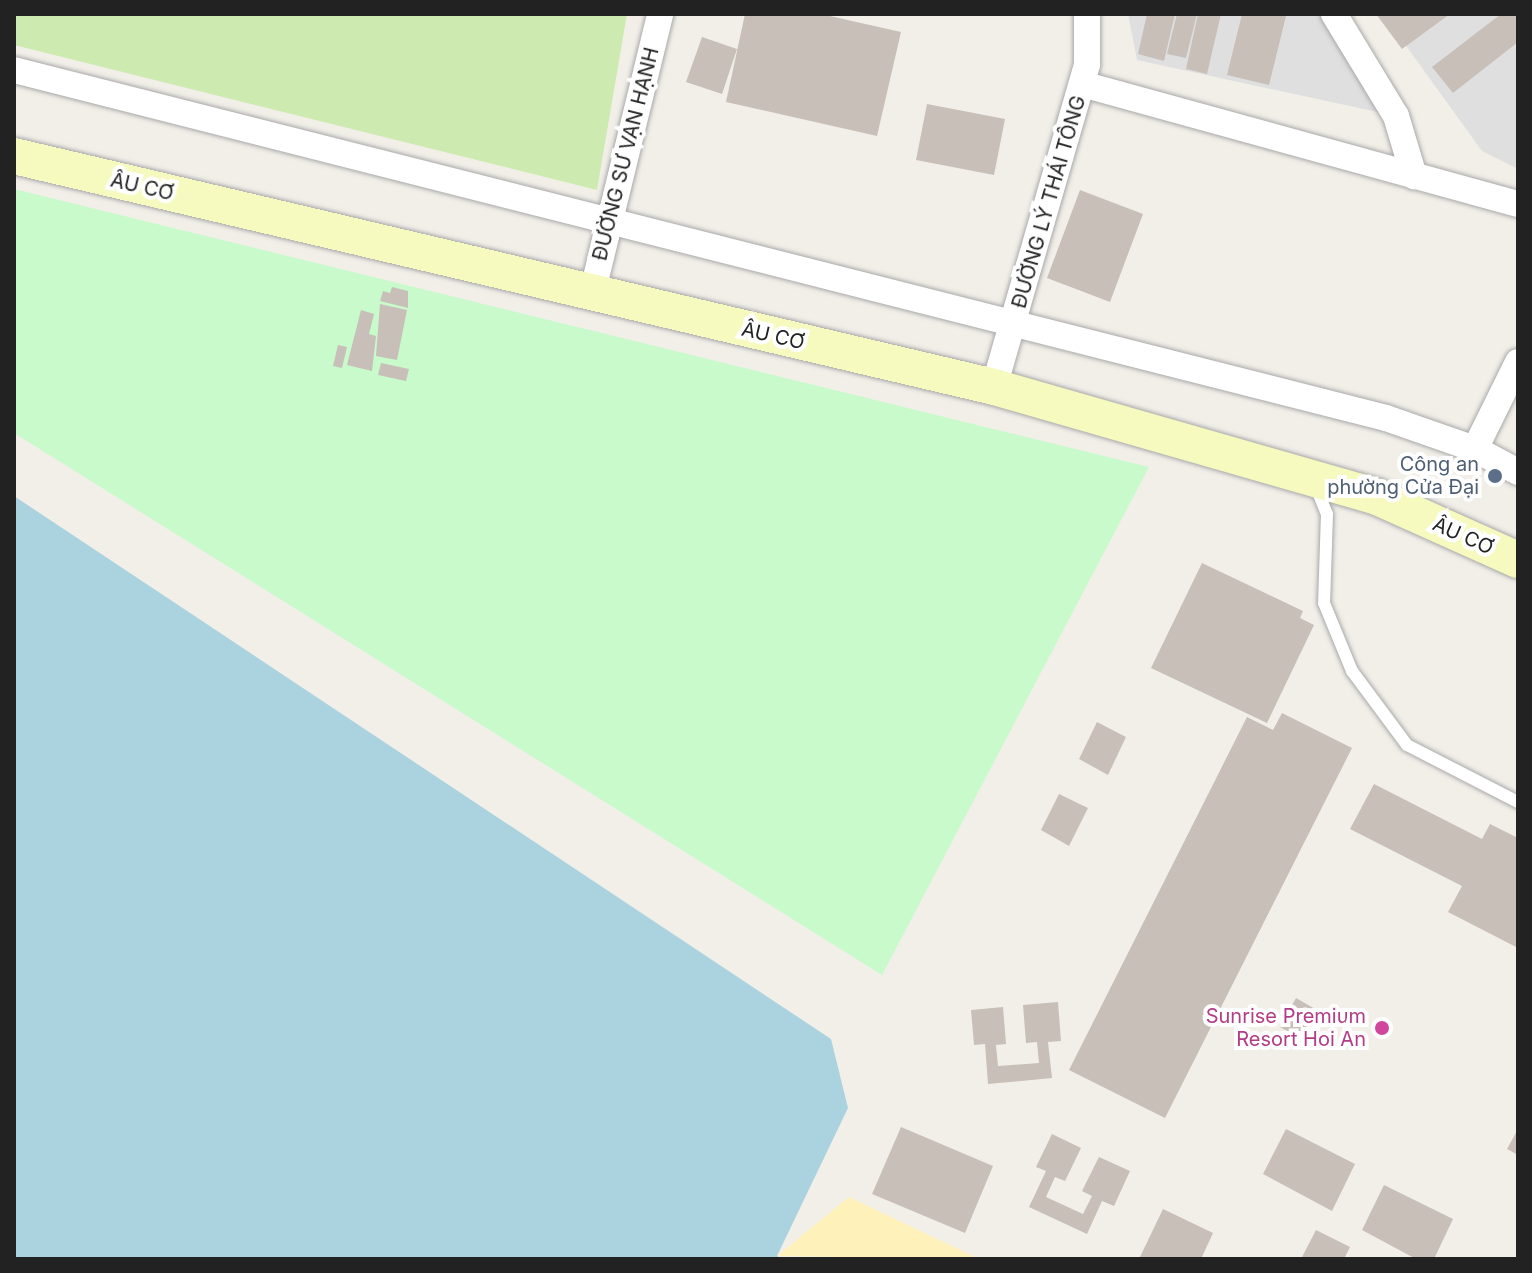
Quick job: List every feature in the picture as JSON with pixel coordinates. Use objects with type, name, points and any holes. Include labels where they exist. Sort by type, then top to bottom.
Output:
[{"type":"main road","name":"ÂU CƠ","points":[[14,156],[994,387],[1377,497],[1518,560]]},
{"type":"street","name":"ĐƯỜNG SƯ VẠN HẠNH","points":[[592,294],[660,14]]},
{"type":"street","name":"ĐƯỜNG LÝ THÁI TÔNG","points":[[994,387],[1082,84],[1087,14]]},
{"type":"street","points":[[1334,14],[1396,116],[1414,176]]},
{"type":"street","points":[[14,70],[610,217],[1386,418],[1475,449],[1518,472]]},
{"type":"street","points":[[1082,84],[1518,204]]},
{"type":"street","points":[[1475,449],[1518,362]]},
{"type":"lane","points":[[1311,477],[1327,514],[1324,603],[1352,671],[1407,745],[1518,802]]},
{"type":"shaded area","points":[[1128,14],[1328,14],[1396,116],[1137,60]]},
{"type":"shaded area","points":[[1383,14],[1518,14],[1518,169],[1482,151]]},
{"type":"green space","points":[[14,14],[627,14],[597,190],[14,45]]},
{"type":"green space","points":[[14,189],[1149,467],[882,975],[14,433]]},
{"type":"sand","points":[[849,1197],[979,1259],[777,1256]]},
{"type":"water","points":[[14,496],[831,1039],[848,1108],[777,1256],[782,1259],[14,1259]]},
{"type":"building","points":[[745,14],[821,14],[901,32],[877,136],[726,102]]},
{"type":"building","points":[[1147,14],[1175,14],[1164,61],[1138,54]]},
{"type":"building","points":[[1177,14],[1197,14],[1186,58],[1167,54]]},
{"type":"building","points":[[1198,14],[1221,14],[1207,74],[1186,69]]},
{"type":"building","points":[[1242,14],[1286,16],[1269,85],[1227,75]]},
{"type":"building","points":[[1376,14],[1450,14],[1402,49]]},
{"type":"building","points":[[1501,14],[1518,14],[1518,42],[1453,93],[1432,67]]},
{"type":"building","points":[[702,37],[737,49],[722,94],[686,82]]},
{"type":"building","points":[[927,104],[1005,119],[994,175],[916,160]]},
{"type":"building","points":[[1080,190],[1143,214],[1110,302],[1047,278]]},
{"type":"building","points":[[392,287],[408,291],[408,308],[380,301],[383,291],[390,293]]},
{"type":"building","points":[[380,304],[407,310],[397,360],[376,356]]},
{"type":"building","points":[[361,310],[374,314],[369,334],[376,336],[372,371],[347,365]]},
{"type":"building","points":[[338,345],[347,347],[342,368],[333,366]]},
{"type":"building","points":[[381,363],[409,369],[406,381],[378,375]]},
{"type":"building","points":[[1202,563],[1303,611],[1300,618],[1314,625],[1267,723],[1151,668]]},
{"type":"building","points":[[1282,713],[1352,748],[1165,1118],[1069,1070],[1247,717],[1273,730]]},
{"type":"building","points":[[1097,722],[1126,737],[1108,775],[1079,759]]},
{"type":"building","points":[[1374,784],[1482,839],[1490,824],[1518,838],[1518,948],[1448,912],[1462,886],[1350,829]]},
{"type":"building","points":[[1059,794],[1088,808],[1069,846],[1041,830]]},
{"type":"building","points":[[1296,998],[1322,1013],[1306,1041],[1280,1027]]},
{"type":"building","points":[[1058,1002],[1061,1041],[1048,1042],[1052,1078],[988,1084],[985,1044],[974,1045],[971,1010],[1003,1007],[1006,1044],[996,1045],[998,1066],[1039,1063],[1037,1042],[1026,1043],[1023,1005]]},
{"type":"building","points":[[901,1127],[993,1166],[965,1233],[872,1194]]},
{"type":"building","points":[[1286,1129],[1355,1164],[1332,1211],[1263,1174]]},
{"type":"building","points":[[1518,1129],[1518,1155],[1507,1149]]},
{"type":"building","points":[[1052,1134],[1081,1148],[1065,1181],[1055,1177],[1046,1197],[1083,1214],[1092,1196],[1082,1191],[1099,1157],[1130,1171],[1114,1206],[1102,1201],[1087,1234],[1029,1207],[1046,1171],[1036,1167]]},
{"type":"building","points":[[1384,1185],[1453,1219],[1434,1259],[1416,1259],[1362,1230]]},
{"type":"building","points":[[1163,1209],[1213,1233],[1201,1259],[1139,1259]]},
{"type":"building","points":[[1316,1230],[1350,1247],[1344,1259],[1301,1259]]},
{"type":"place","name":"Công an phường Cửa Đại","points":[[1495,476]]},
{"type":"place","name":"Sunrise Premium Resort Hoi An","points":[[1382,1028]]}]
